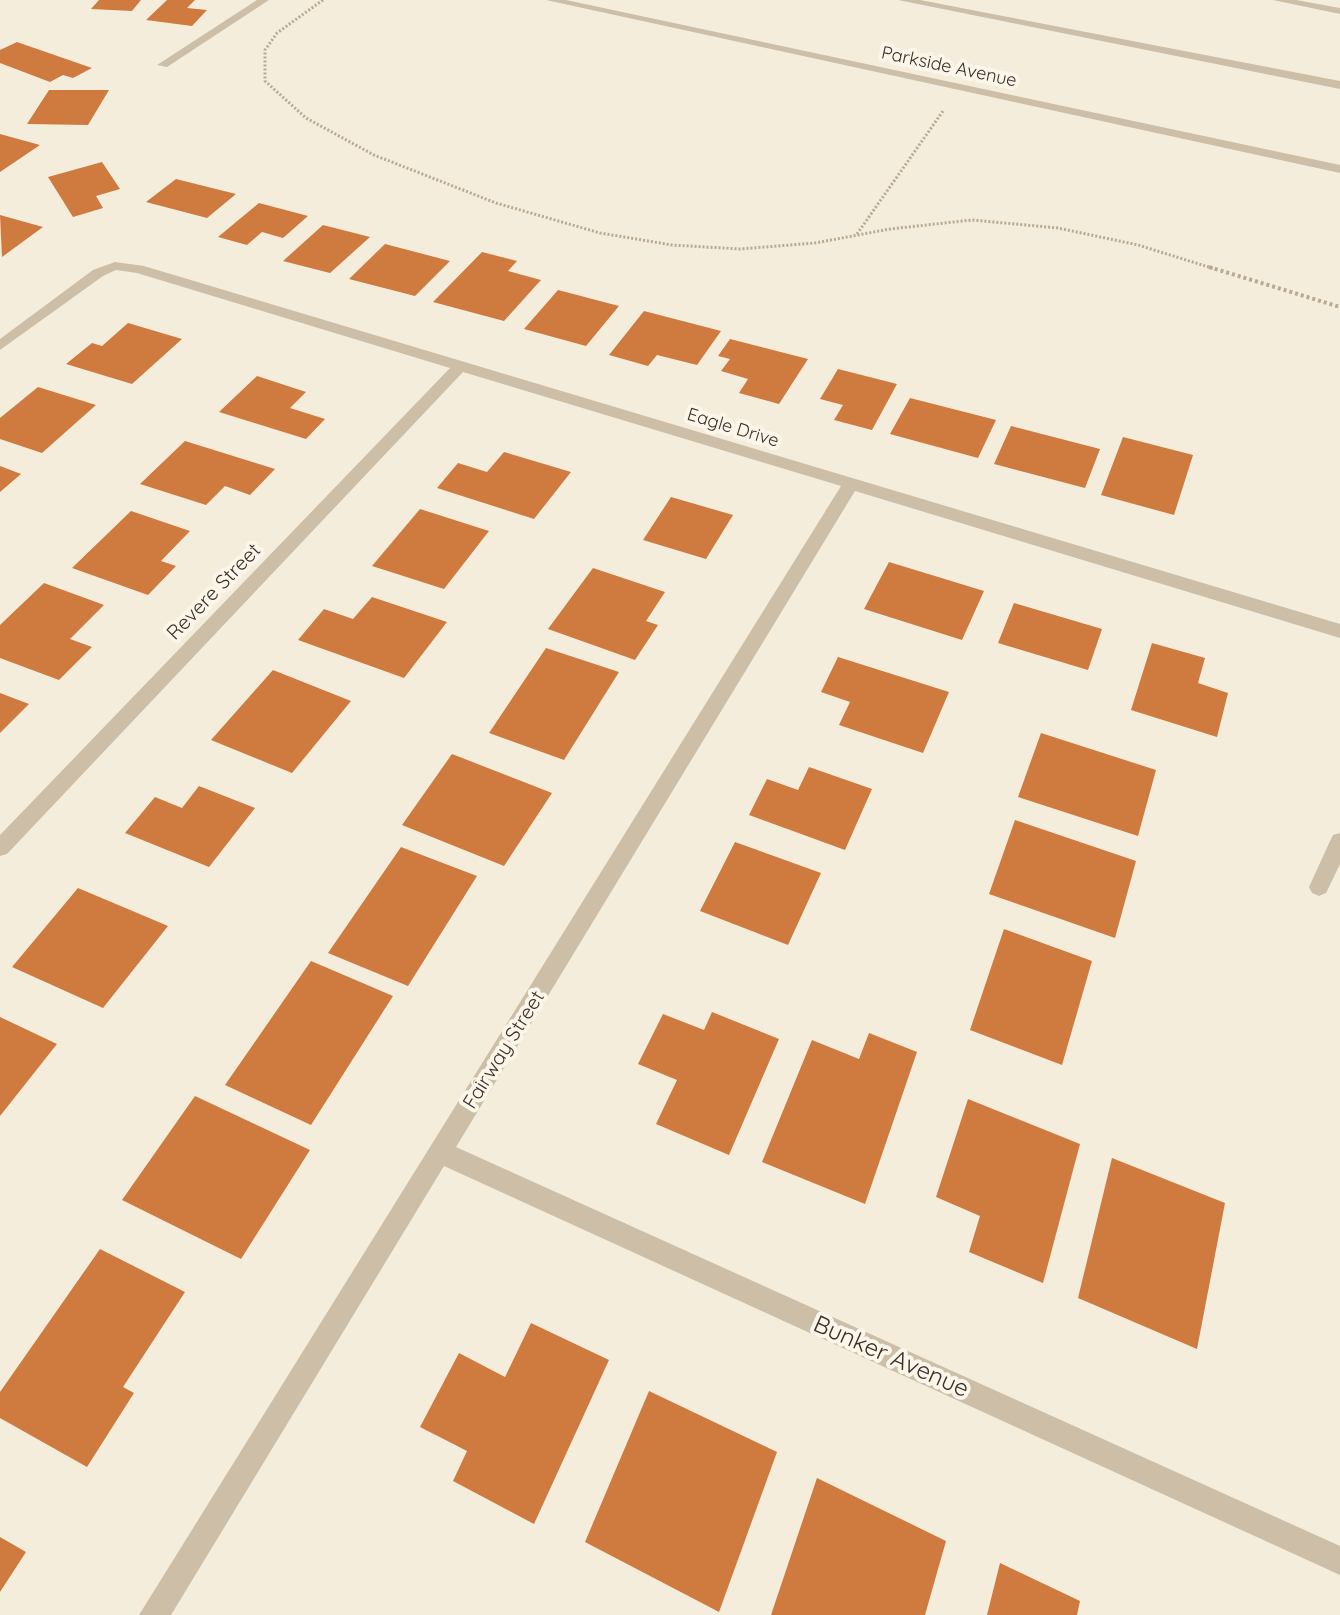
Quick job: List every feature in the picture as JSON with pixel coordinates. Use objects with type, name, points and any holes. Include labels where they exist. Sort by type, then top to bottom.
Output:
[{"type":"street","points":[[163,65],[264,0]]},
{"type":"street","name":"Parkside Avenue","points":[[551,0],[1340,169]]},
{"type":"street","points":[[903,0],[1340,85]]},
{"type":"street","points":[[1278,0],[1340,11]]},
{"type":"street","name":"Eagle Drive","points":[[0,346],[98,273],[115,266],[139,269],[1340,631]]},
{"type":"street","name":"Revere Street","points":[[0,848],[459,367]]},
{"type":"street","name":"Fairway Street","points":[[154,1615],[851,484]]},
{"type":"street","points":[[1319,887],[1340,841]]},
{"type":"street","name":"Bunker Avenue","points":[[441,1152],[1340,1561]]},
{"type":"path","points":[[323,0],[277,33],[265,50],[265,81],[306,118],[374,155],[496,203],[614,236],[672,245],[740,249],[815,243],[972,220],[1058,228],[1138,245],[1340,307]]},
{"type":"path","points":[[857,235],[959,87]]},
{"type":"building","points":[[99,0],[141,0],[132,11],[91,9]]},
{"type":"building","points":[[167,0],[195,0],[187,8],[207,10],[192,26],[146,20]]},
{"type":"building","points":[[17,42],[92,68],[73,78],[63,75],[50,82],[0,63],[0,50]]},
{"type":"building","points":[[49,90],[109,90],[88,125],[27,124]]},
{"type":"building","points":[[0,134],[40,145],[0,172]]},
{"type":"building","points":[[102,162],[120,189],[96,196],[103,208],[73,217],[48,177]]},
{"type":"building","points":[[176,179],[236,194],[207,218],[146,202]]},
{"type":"building","points":[[259,203],[308,216],[283,238],[262,232],[247,245],[218,237]]},
{"type":"building","points":[[0,215],[43,227],[2,257]]},
{"type":"building","points":[[323,225],[370,237],[330,273],[283,261]]},
{"type":"building","points":[[385,244],[450,261],[415,296],[349,279]]},
{"type":"building","points":[[482,252],[517,261],[508,271],[541,280],[504,321],[433,302]]},
{"type":"building","points":[[558,290],[619,306],[586,346],[524,329]]},
{"type":"building","points":[[644,311],[721,331],[697,365],[657,355],[648,366],[609,355]]},
{"type":"building","points":[[128,323],[182,339],[132,384],[66,364],[92,343],[102,346]]},
{"type":"building","points":[[730,339],[808,359],[779,404],[739,393],[748,379],[721,371],[730,359],[718,356]]},
{"type":"building","points":[[838,369],[897,384],[872,430],[834,420],[843,405],[820,399]]},
{"type":"building","points":[[257,376],[306,392],[290,408],[325,419],[306,439],[219,412]]},
{"type":"building","points":[[38,387],[96,405],[42,453],[0,439],[0,418]]},
{"type":"building","points":[[910,398],[996,420],[978,458],[890,434]]},
{"type":"building","points":[[1011,426],[1100,449],[1085,488],[994,464]]},
{"type":"building","points":[[1123,437],[1193,455],[1174,515],[1101,495]]},
{"type":"building","points":[[185,441],[275,469],[250,495],[225,486],[206,505],[140,484]]},
{"type":"building","points":[[504,452],[571,472],[534,519],[437,488],[458,463],[487,472]]},
{"type":"building","points":[[0,466],[21,474],[0,492]]},
{"type":"building","points":[[671,497],[733,515],[706,559],[643,540]]},
{"type":"building","points":[[420,509],[489,531],[444,589],[372,566]]},
{"type":"building","points":[[131,511],[190,531],[161,561],[176,566],[148,595],[72,568]]},
{"type":"building","points":[[889,562],[984,591],[962,640],[864,609]]},
{"type":"building","points":[[593,568],[665,592],[646,621],[658,625],[635,660],[548,629]]},
{"type":"building","points":[[44,583],[104,605],[70,639],[92,647],[59,680],[0,658],[0,625]]},
{"type":"building","points":[[372,597],[447,622],[404,678],[298,640],[324,609],[353,619]]},
{"type":"building","points":[[1014,603],[1102,629],[1088,670],[998,643]]},
{"type":"building","points":[[1152,643],[1205,658],[1198,683],[1228,693],[1217,737],[1131,710]]},
{"type":"building","points":[[546,648],[619,672],[564,760],[489,733]]},
{"type":"building","points":[[838,657],[949,692],[923,753],[839,725],[850,702],[821,692]]},
{"type":"building","points":[[273,670],[351,701],[292,773],[211,740]]},
{"type":"building","points":[[0,693],[29,704],[0,733]]},
{"type":"building","points":[[1041,733],[1156,770],[1138,836],[1018,797]]},
{"type":"building","points":[[452,754],[552,793],[504,866],[402,825]]},
{"type":"building","points":[[809,767],[872,789],[845,850],[749,815],[767,779],[798,790]]},
{"type":"building","points":[[199,786],[255,808],[209,867],[125,833],[155,797],[182,808]]},
{"type":"building","points":[[1015,820],[1136,861],[1115,938],[989,894]]},
{"type":"building","points":[[735,842],[821,873],[788,945],[700,911]]},
{"type":"building","points":[[401,847],[477,876],[408,986],[328,953]]},
{"type":"building","points":[[78,888],[168,926],[103,1008],[12,967]]},
{"type":"building","points":[[1004,929],[1092,961],[1062,1065],[970,1030]]},
{"type":"building","points":[[311,961],[393,996],[311,1125],[225,1085]]},
{"type":"building","points":[[712,1012],[779,1039],[729,1155],[656,1124],[677,1080],[638,1064],[663,1014],[704,1030]]},
{"type":"building","points":[[0,1017],[57,1044],[0,1116]]},
{"type":"building","points":[[869,1033],[917,1052],[865,1204],[762,1162],[812,1040],[859,1059]]},
{"type":"building","points":[[195,1096],[310,1150],[241,1259],[122,1200]]},
{"type":"building","points":[[968,1099],[1080,1144],[1043,1283],[969,1252],[980,1216],[936,1197]]},
{"type":"building","points":[[1112,1158],[1225,1203],[1197,1349],[1078,1298]]},
{"type":"building","points":[[100,1249],[185,1292],[123,1387],[134,1393],[87,1467],[0,1418],[0,1392]]},
{"type":"building","points":[[531,1323],[609,1360],[534,1524],[453,1481],[467,1451],[420,1427],[459,1353],[505,1377]]},
{"type":"building","points":[[649,1391],[777,1452],[719,1612],[585,1542]]},
{"type":"building","points":[[817,1478],[946,1541],[925,1615],[771,1615]]},
{"type":"building","points":[[0,1537],[26,1552],[0,1592]]},
{"type":"building","points":[[1000,1563],[1080,1601],[1077,1615],[987,1615]]}]
